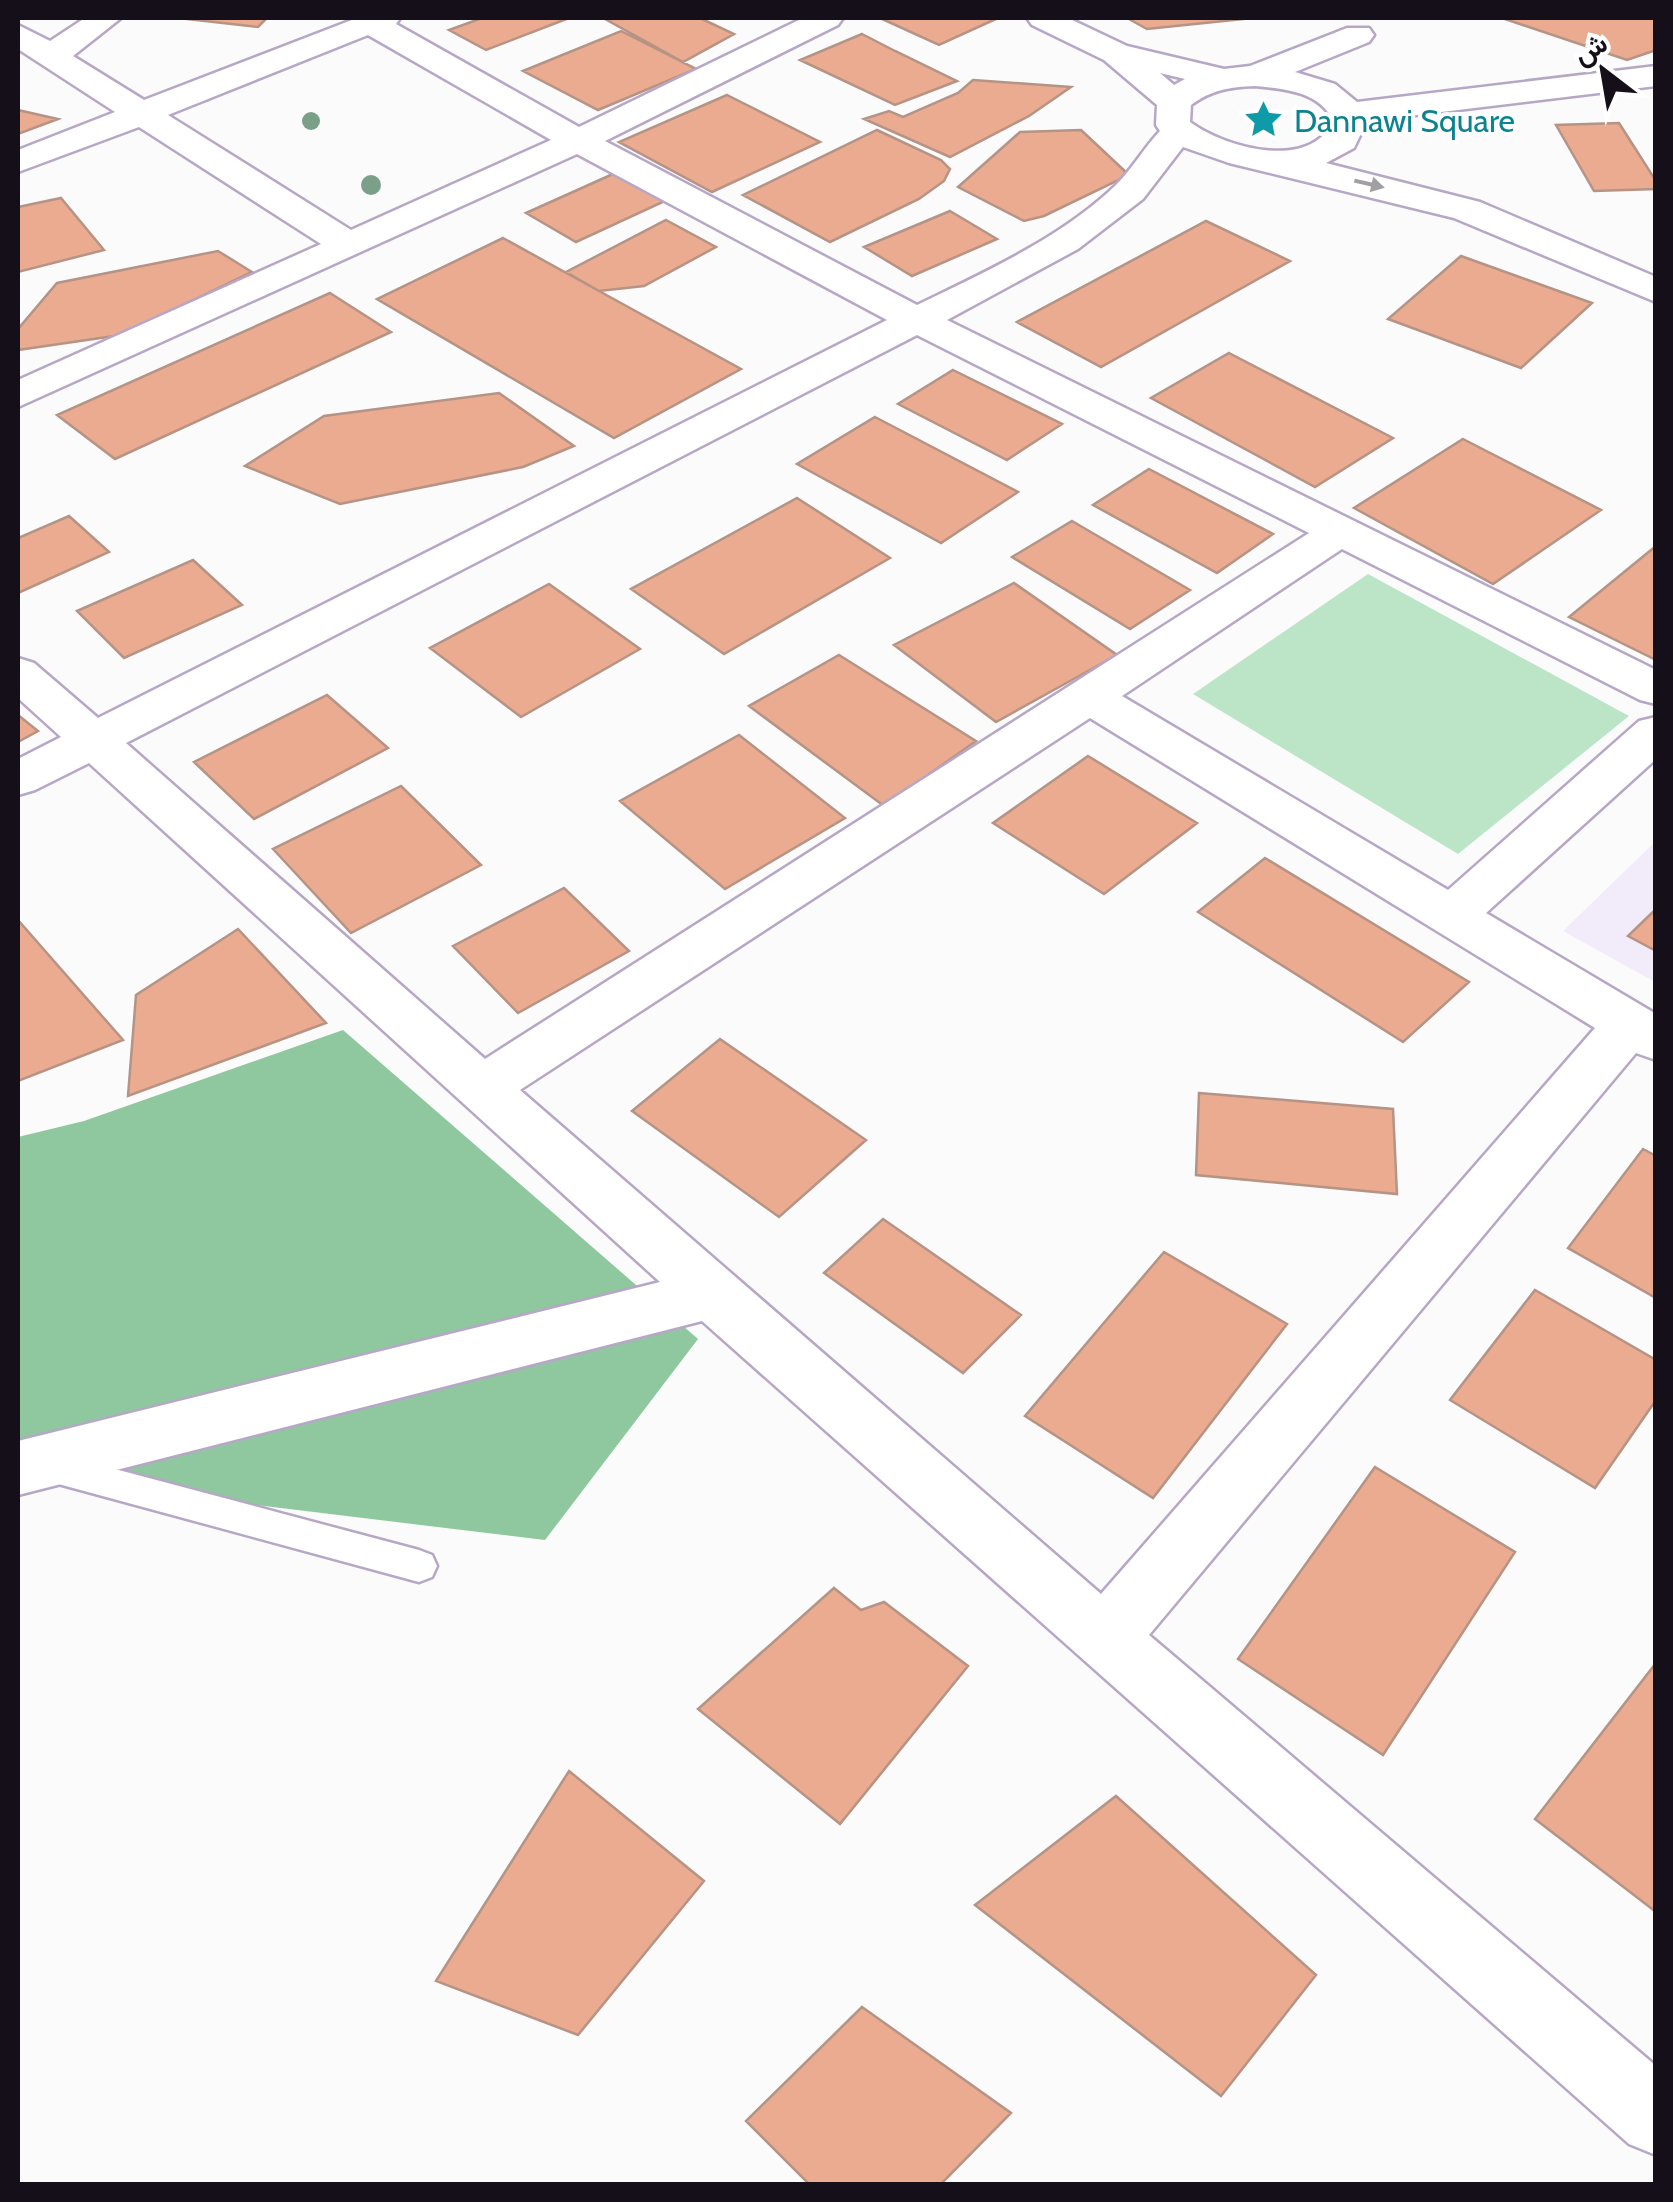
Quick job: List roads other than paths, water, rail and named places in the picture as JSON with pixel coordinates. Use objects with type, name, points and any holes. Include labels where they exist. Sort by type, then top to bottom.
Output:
[{"type":"street","points":[[51,56],[105,18]]},
{"type":"street","points":[[18,395],[578,141],[827,18]]},
{"type":"street","points":[[1043,18],[1116,53],[1238,77],[1297,82],[1343,110],[1468,210]]},
{"type":"street","points":[[18,162],[377,20],[578,141],[918,321],[1656,688]]},
{"type":"street","points":[[18,779],[1038,258],[1130,192],[1177,117],[1184,92],[1238,77],[1364,26]]},
{"type":"street","points":[[1130,192],[1259,160],[1326,150],[1343,140],[1343,110],[1364,26]]},
{"type":"street","points":[[18,35],[347,244]]},
{"type":"street","points":[[1116,53],[1177,117],[1197,144],[1468,210],[1656,291]]},
{"type":"street","points":[[1343,110],[1656,76]]},
{"type":"street","points":[[481,1088],[1089,698],[1342,530]]},
{"type":"street","points":[[18,674],[711,1294],[1656,2117]]},
{"type":"street","points":[[1089,698],[1642,1033],[1105,1638]]},
{"type":"street","points":[[1450,917],[1656,732]]},
{"type":"street","points":[[25,1465],[711,1294]]},
{"type":"lane","points":[[25,1465],[418,1566]]},
{"type":"place","name":"Dannawi Square","points":[[1264,120]]}]
